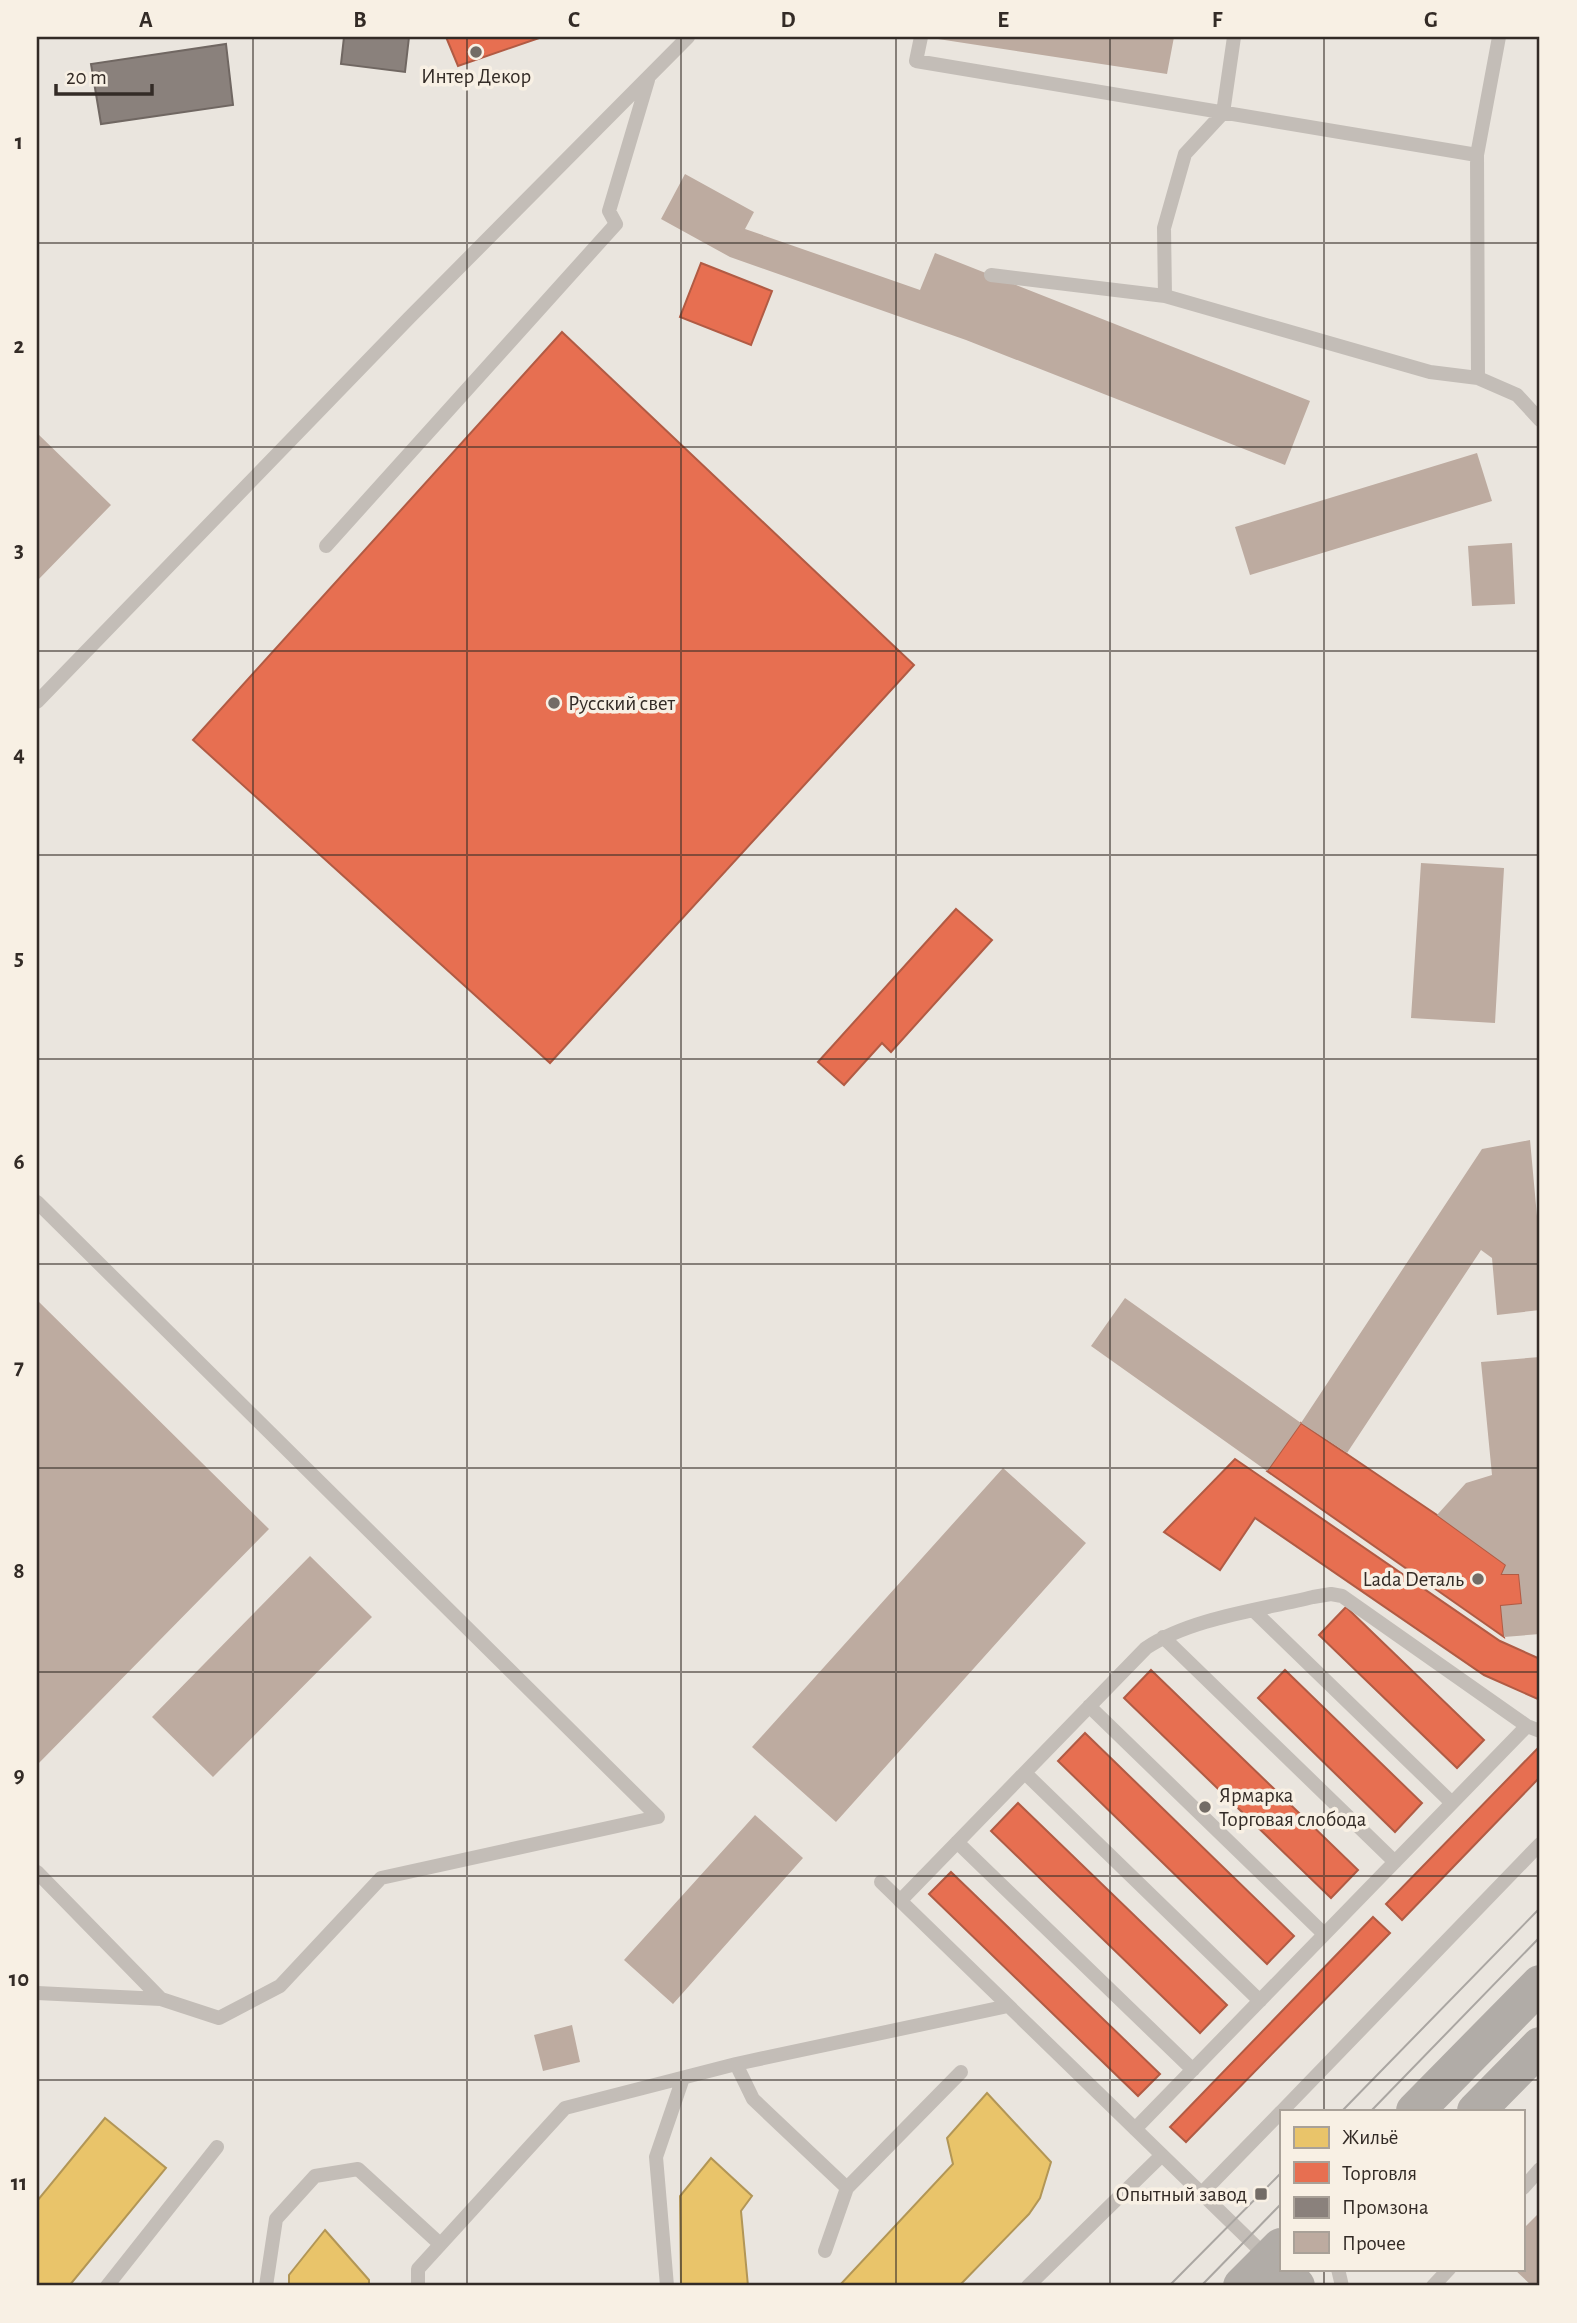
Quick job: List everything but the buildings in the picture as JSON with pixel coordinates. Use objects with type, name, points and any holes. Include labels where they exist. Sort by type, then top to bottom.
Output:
[{"type":"main road","points":[[1416,2110],[1540,1984]]},
{"type":"main road","points":[[1477,2110],[1540,2046]]},
{"type":"main road","points":[[1242,2286],[1275,2253]]},
{"type":"main road","points":[[1286,2270],[1296,2286]]},
{"type":"main road","points":[[1304,2286],[1320,2270]]},
{"type":"lane","points":[[37,702],[409,318],[688,37]]},
{"type":"lane","points":[[921,37],[916,61],[1477,155]]},
{"type":"lane","points":[[1165,296],[1164,228],[1185,154],[1223,113],[1234,37]]},
{"type":"lane","points":[[1478,378],[1477,155],[1499,37]]},
{"type":"lane","points":[[326,546],[616,223],[609,211],[649,79]]},
{"type":"lane","points":[[991,275],[1165,296],[1419,369],[1478,378],[1517,395],[1540,420]]},
{"type":"lane","points":[[37,1202],[658,1818],[381,1878],[280,1986],[219,2018],[161,1999],[37,1993]]},
{"type":"lane","points":[[900,1901],[1146,1648],[1183,1628],[1313,1597],[1331,1594],[1342,1596],[1534,1728],[1452,1802],[1135,2129]]},
{"type":"lane","points":[[1254,1611],[1452,1802]]},
{"type":"lane","points":[[1163,1637],[1395,1862]]},
{"type":"lane","points":[[1089,1706],[1324,1934]]},
{"type":"lane","points":[[1025,1773],[1260,2001]]},
{"type":"lane","points":[[957,1842],[1193,2070]]},
{"type":"lane","points":[[1282,2110],[1540,1844]]},
{"type":"lane","points":[[37,1872],[161,1999]]},
{"type":"lane","points":[[881,1882],[1202,2193],[1275,2253]]},
{"type":"lane","points":[[418,2286],[418,2269],[565,2108],[736,2064],[1008,2006]]},
{"type":"lane","points":[[736,2064],[753,2099],[847,2188]]},
{"type":"lane","points":[[824,2251],[847,2188],[961,2072]]},
{"type":"lane","points":[[667,2286],[656,2157],[683,2078]]},
{"type":"lane","points":[[1202,2193],[1280,2112]]},
{"type":"lane","points":[[107,2286],[217,2147]]},
{"type":"lane","points":[[1028,2286],[1162,2155]]},
{"type":"lane","points":[[266,2286],[276,2219],[314,2176],[358,2169],[440,2244]]},
{"type":"lane","points":[[1524,2187],[1540,2169]]},
{"type":"lane","points":[[1433,2286],[1448,2270]]},
{"type":"tram line","points":[[1343,2110],[1540,1908]]},
{"type":"tram line","points":[[1372,2110],[1540,1937]]},
{"type":"tram line","points":[[1169,2286],[1280,2174]]},
{"type":"tram line","points":[[1201,2286],[1280,2205]]},
{"type":"place","name":"Интер Декор","points":[[476,52]]},
{"type":"place","name":"Русский свет","points":[[554,703]]},
{"type":"place","name":"Lada Dеталь","points":[[1478,1579]]},
{"type":"place","name":"Ярмарка Торговая слобода","points":[[1205,1807]]},
{"type":"place","name":"Опытный завод","points":[[1261,2194]]}]
